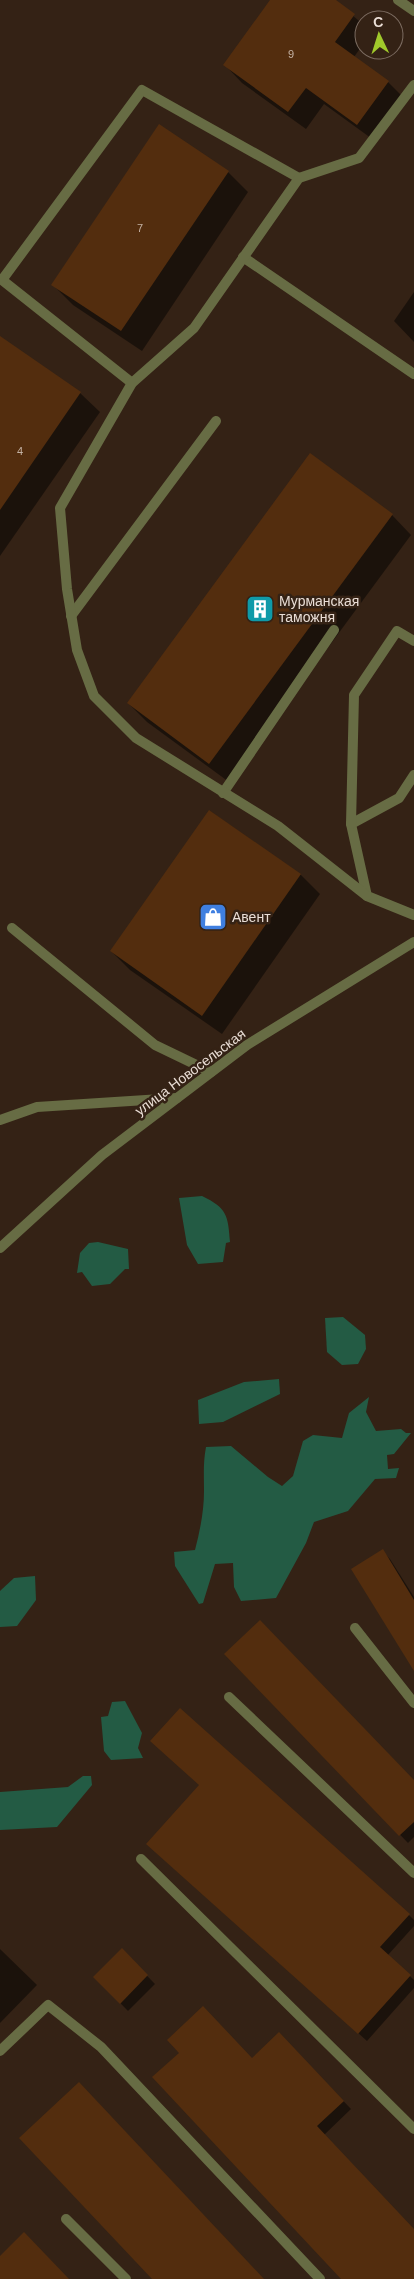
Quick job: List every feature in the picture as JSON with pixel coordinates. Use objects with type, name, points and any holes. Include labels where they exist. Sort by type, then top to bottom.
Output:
[{"type":"street","points":[[398,0],[414,11]]},
{"type":"street","points":[[414,85],[359,158],[299,178],[194,328],[132,383],[60,508],[66,589],[77,650],[94,696],[136,738],[278,826],[367,896],[414,915]]},
{"type":"street","points":[[132,383],[2,280],[142,90],[299,178]]},
{"type":"street","points":[[243,257],[414,374]]},
{"type":"street","points":[[71,616],[216,421]]},
{"type":"street","points":[[223,793],[334,630]]},
{"type":"street","points":[[367,896],[351,824],[354,695],[397,631],[414,641]]},
{"type":"street","points":[[351,824],[398,798],[414,775]]},
{"type":"street","points":[[12,928],[156,1045],[211,1072]]},
{"type":"street","name":"улица Новосельская","points":[[0,1248],[102,1155],[247,1045],[414,942]]},
{"type":"street","points":[[0,1120],[37,1107],[177,1098]]},
{"type":"street","points":[[355,1628],[414,1703]]},
{"type":"street","points":[[229,1697],[414,1873]]},
{"type":"street","points":[[141,1859],[414,2127]]},
{"type":"street","points":[[0,2051],[48,2005],[102,2047],[320,2279]]},
{"type":"street","points":[[66,2219],[126,2279]]},
{"type":"green space","points":[[202,1196],[217,1204],[225,1213],[227,1219],[230,1242],[226,1243],[223,1262],[198,1264],[187,1245],[179,1198]]},
{"type":"green space","points":[[98,1242],[128,1249],[129,1269],[125,1269],[110,1284],[92,1286],[82,1272],[77,1273],[80,1253],[89,1243]]},
{"type":"green space","points":[[343,1317],[365,1335],[366,1349],[358,1364],[342,1365],[327,1352],[325,1318]]},
{"type":"green space","points":[[279,1379],[280,1394],[223,1422],[199,1424],[198,1400],[244,1382]]},
{"type":"green space","points":[[369,1397],[366,1412],[376,1431],[401,1429],[406,1433],[411,1433],[394,1454],[387,1455],[388,1469],[399,1468],[396,1478],[375,1479],[348,1511],[314,1522],[306,1543],[276,1598],[241,1601],[234,1587],[233,1563],[215,1564],[203,1603],[199,1604],[175,1566],[174,1552],[195,1550],[203,1506],[206,1447],[231,1446],[268,1477],[282,1486],[293,1476],[303,1441],[313,1435],[342,1438],[349,1413]]},
{"type":"green space","points":[[35,1576],[36,1600],[17,1626],[0,1627],[0,1591],[14,1578]]},
{"type":"green space","points":[[125,1701],[142,1733],[138,1748],[143,1758],[111,1760],[104,1751],[101,1717],[108,1716],[112,1702]]},
{"type":"green space","points":[[83,1776],[91,1776],[92,1785],[57,1827],[0,1830],[0,1792],[68,1787]]},
{"type":"building","points":[[270,0],[336,0],[354,13],[354,15],[335,42],[354,56],[354,60],[360,60],[389,81],[357,125],[306,88],[288,112],[223,65]]},
{"type":"building","points":[[159,124],[229,171],[121,331],[51,285]]},
{"type":"building","points":[[0,336],[81,392],[0,510]]},
{"type":"building","name":"Мурманская таможня","points":[[310,453],[393,514],[209,764],[127,703]]},
{"type":"building","points":[[209,810],[301,874],[202,1016],[110,951]]},
{"type":"building","points":[[383,1549],[414,1600],[414,1671],[351,1569]]},
{"type":"building","points":[[260,1620],[414,1780],[414,1822],[399,1836],[224,1654]]},
{"type":"building","points":[[180,1708],[410,1914],[380,1947],[411,1975],[358,2034],[146,1844],[199,1785],[150,1741]]},
{"type":"building","points":[[122,1948],[148,1975],[120,2004],[93,1977]]},
{"type":"building","points":[[203,2006],[252,2058],[279,2032],[344,2101],[317,2126],[414,2229],[414,2279],[341,2279],[152,2077],[179,2053],[167,2040]]},
{"type":"building","points":[[79,2082],[264,2279],[152,2279],[19,2138]]},
{"type":"building","points":[[24,2232],[69,2279],[0,2279],[0,2256]]},
{"type":"place","name":"Мурманская таможня","points":[[260,609]]},
{"type":"place","name":"Авент","points":[[213,917]]}]
